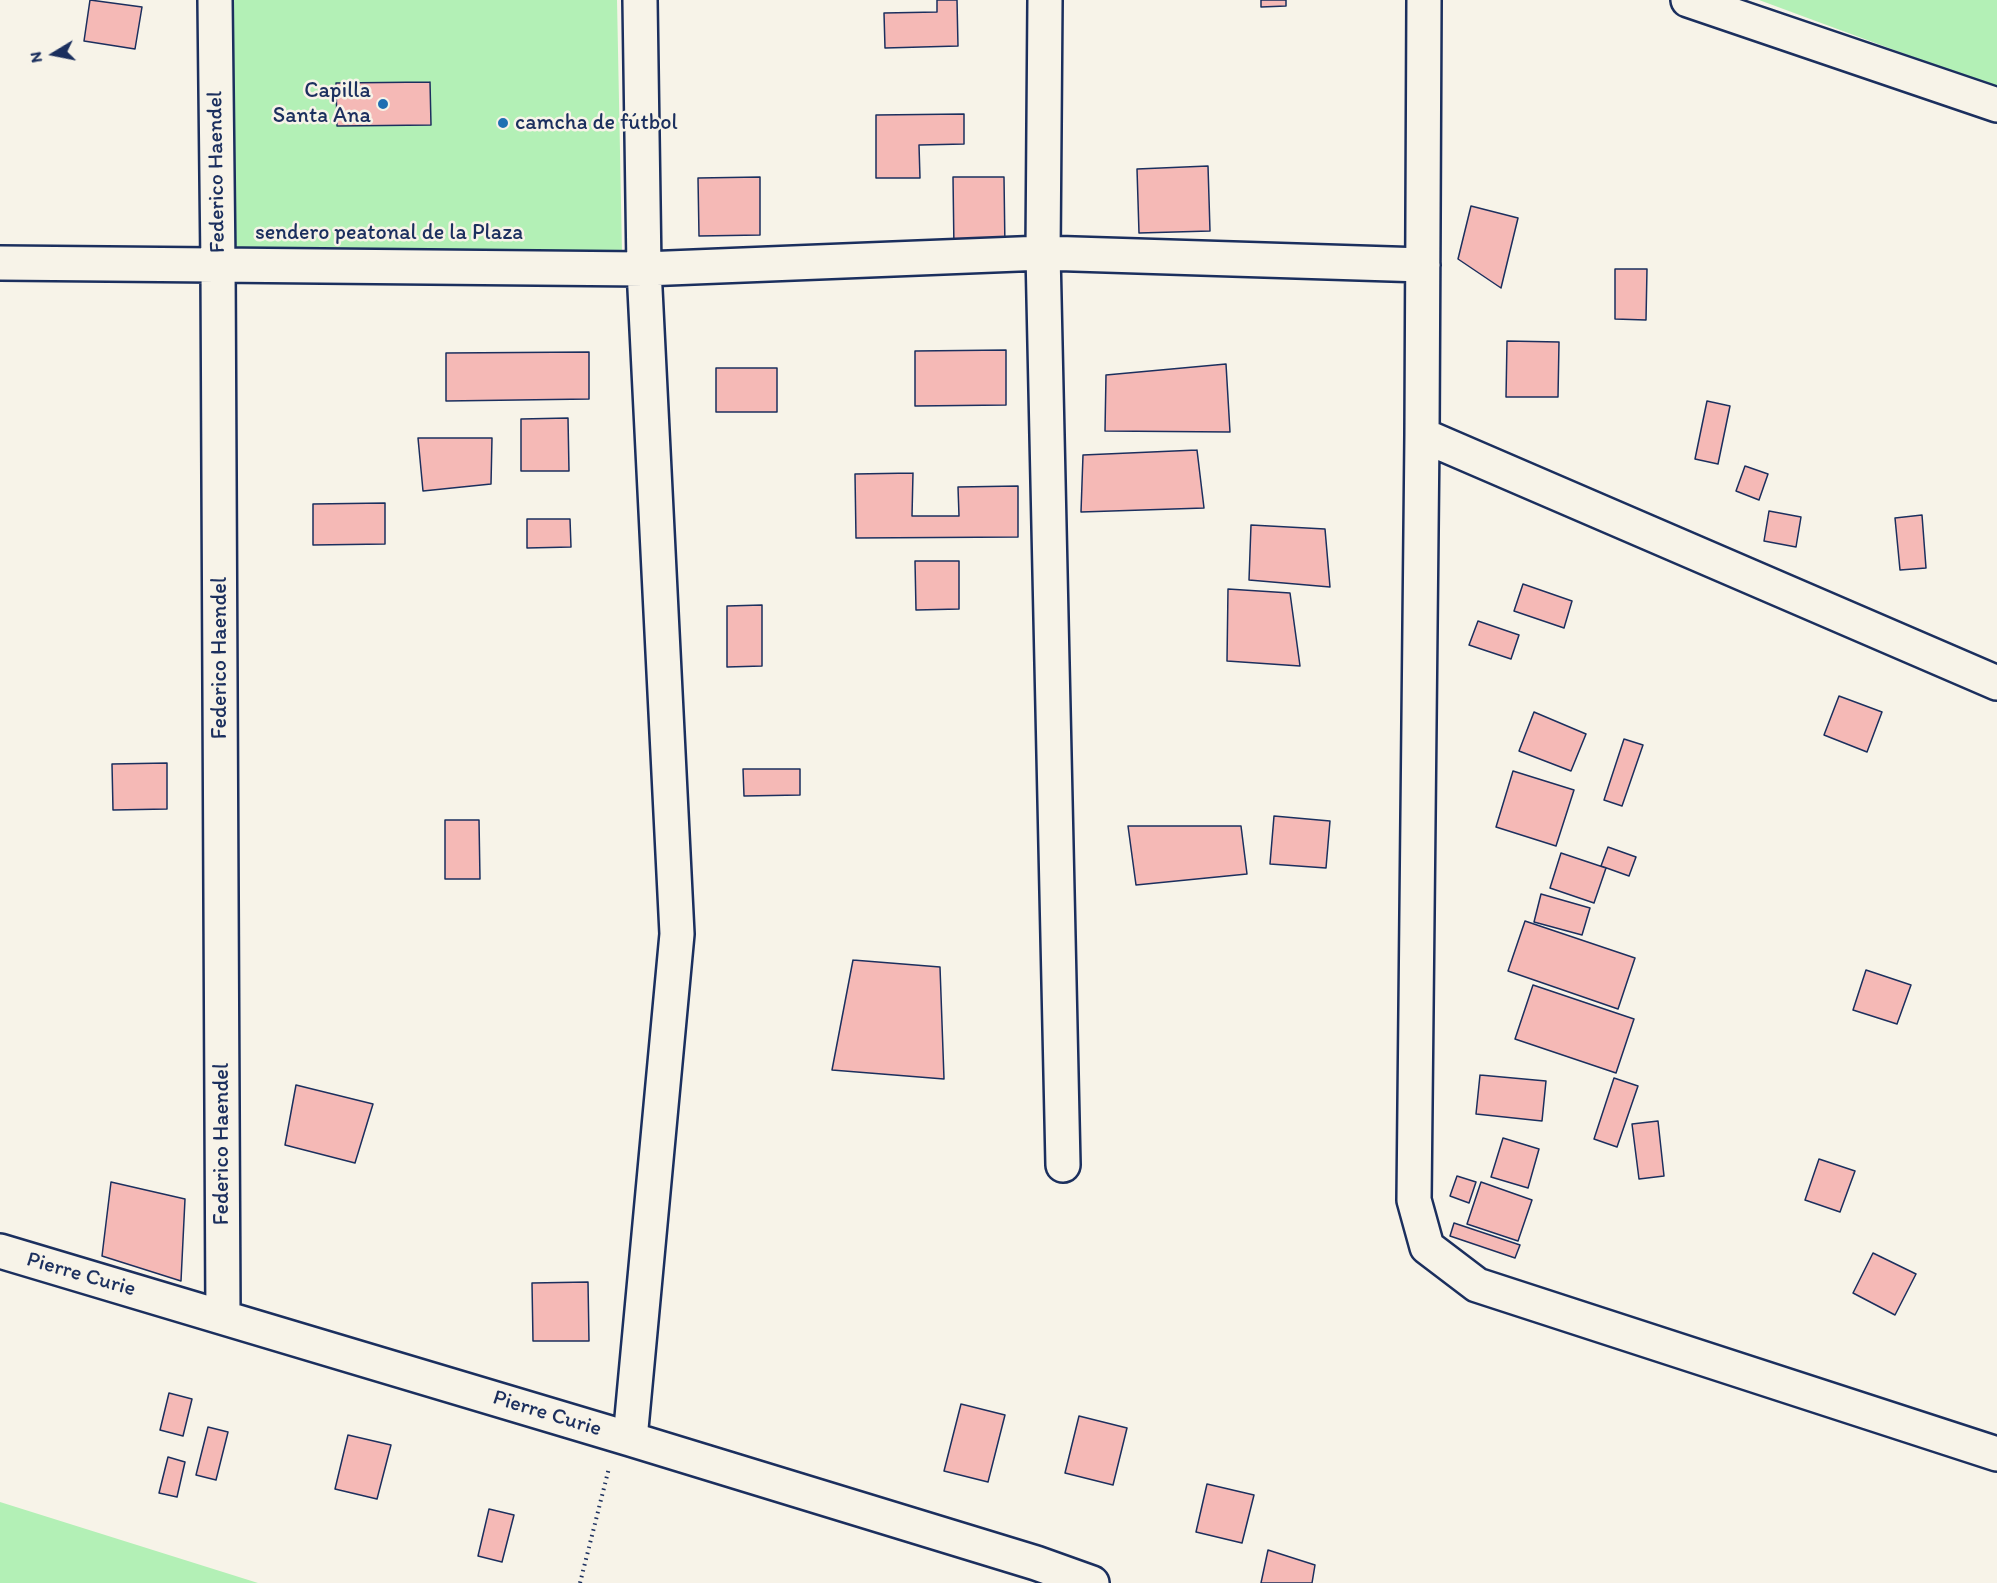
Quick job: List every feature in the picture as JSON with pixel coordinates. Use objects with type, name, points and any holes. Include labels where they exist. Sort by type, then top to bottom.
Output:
[{"type":"street","name":"Federico Haendel","points":[[215,0],[223,1316]]},
{"type":"street","points":[[624,1438],[677,934],[644,269],[640,0]]},
{"type":"street","points":[[1045,0],[1043,253],[1063,1165]]},
{"type":"street","points":[[1424,0],[1414,1200],[1427,1247],[1477,1285],[1997,1454]]},
{"type":"street","points":[[1688,0],[1997,105]]},
{"type":"street","points":[[0,263],[644,269],[1043,253],[1423,265]]},
{"type":"street","points":[[1422,435],[1997,683]]},
{"type":"street","name":"Pierre Curie","points":[[0,1251],[624,1438],[1035,1573],[1092,1583]]},
{"type":"path","points":[[580,1583],[624,1438]]},
{"type":"green space","points":[[230,0],[617,0],[622,253],[230,253]]},
{"type":"green space","points":[[1759,0],[1997,0],[1997,88]]},
{"type":"green space","points":[[0,1502],[258,1583],[0,1583]]},
{"type":"building","points":[[90,0],[142,7],[135,49],[84,41]]},
{"type":"building","points":[[937,0],[957,0],[958,46],[885,48],[884,13],[937,12]]},
{"type":"building","points":[[1261,0],[1286,0],[1286,6],[1261,7]]},
{"type":"building","name":"Capilla Santa Ana","points":[[430,82],[431,125],[337,126],[336,83]]},
{"type":"building","points":[[964,114],[964,144],[919,145],[920,178],[876,178],[876,115]]},
{"type":"building","points":[[1208,166],[1210,231],[1139,233],[1137,169]]},
{"type":"building","points":[[760,177],[760,235],[699,236],[698,178]]},
{"type":"building","points":[[953,177],[1004,177],[1005,250],[954,251]]},
{"type":"building","points":[[1471,206],[1518,218],[1501,288],[1458,259]]},
{"type":"building","points":[[1615,269],[1647,269],[1646,320],[1615,319]]},
{"type":"building","points":[[1507,341],[1559,342],[1558,397],[1506,397]]},
{"type":"building","points":[[1006,350],[1006,405],[915,406],[915,351]]},
{"type":"building","points":[[589,352],[589,399],[446,401],[446,353]]},
{"type":"building","points":[[1226,364],[1230,432],[1105,431],[1106,375]]},
{"type":"building","points":[[716,368],[777,368],[777,412],[716,412]]},
{"type":"building","points":[[1707,401],[1730,406],[1718,464],[1695,459]]},
{"type":"building","points":[[568,418],[569,471],[521,471],[521,419]]},
{"type":"building","points":[[418,438],[492,438],[491,484],[423,491]]},
{"type":"building","points":[[1197,450],[1204,508],[1081,512],[1083,455]]},
{"type":"building","points":[[1745,466],[1768,474],[1759,500],[1736,491]]},
{"type":"building","points":[[913,473],[912,516],[959,516],[958,487],[1018,486],[1018,537],[856,538],[855,474]]},
{"type":"building","points":[[385,503],[385,544],[313,545],[313,504]]},
{"type":"building","points":[[1769,511],[1801,517],[1796,547],[1764,541]]},
{"type":"building","points":[[1922,515],[1926,568],[1900,570],[1895,518]]},
{"type":"building","points":[[527,519],[570,519],[571,547],[527,548]]},
{"type":"building","points":[[1251,525],[1325,529],[1330,587],[1249,580]]},
{"type":"building","points":[[915,561],[959,561],[959,609],[916,610]]},
{"type":"building","points":[[1523,584],[1572,601],[1564,628],[1514,611]]},
{"type":"building","points":[[1228,589],[1290,593],[1300,666],[1227,661]]},
{"type":"building","points":[[762,605],[762,666],[727,667],[727,606]]},
{"type":"building","points":[[1478,621],[1519,635],[1511,659],[1469,645]]},
{"type":"building","points":[[1839,696],[1882,712],[1867,752],[1824,735]]},
{"type":"building","points":[[1534,712],[1586,734],[1571,771],[1519,751]]},
{"type":"building","points":[[1624,739],[1643,745],[1622,806],[1604,800]]},
{"type":"building","points":[[167,763],[167,809],[113,810],[112,764]]},
{"type":"building","points":[[743,769],[800,769],[800,795],[744,796]]},
{"type":"building","points":[[1513,771],[1574,790],[1556,846],[1496,827]]},
{"type":"building","points":[[1274,816],[1330,821],[1326,868],[1270,864]]},
{"type":"building","points":[[445,820],[479,820],[480,879],[445,879]]},
{"type":"building","points":[[1128,826],[1241,826],[1247,874],[1136,885]]},
{"type":"building","points":[[1608,847],[1636,857],[1629,876],[1601,866]]},
{"type":"building","points":[[1561,853],[1606,868],[1594,903],[1550,888]]},
{"type":"building","points":[[1541,894],[1590,908],[1582,935],[1534,922]]},
{"type":"building","points":[[1525,921],[1635,958],[1618,1009],[1508,971]]},
{"type":"building","points":[[853,960],[940,967],[944,1079],[832,1070]]},
{"type":"building","points":[[1866,970],[1911,985],[1897,1024],[1853,1010]]},
{"type":"building","points":[[1533,985],[1634,1019],[1616,1073],[1515,1039]]},
{"type":"building","points":[[1480,1075],[1546,1081],[1542,1121],[1476,1114]]},
{"type":"building","points":[[1614,1078],[1638,1086],[1617,1147],[1594,1139]]},
{"type":"building","points":[[296,1085],[373,1104],[355,1163],[285,1145]]},
{"type":"building","points":[[1658,1121],[1664,1176],[1639,1179],[1632,1124]]},
{"type":"building","points":[[1503,1138],[1539,1149],[1528,1188],[1491,1177]]},
{"type":"building","points":[[1819,1159],[1855,1171],[1840,1212],[1805,1200]]},
{"type":"building","points":[[1457,1176],[1476,1182],[1469,1203],[1450,1196]]},
{"type":"building","points":[[111,1182],[185,1199],[181,1281],[102,1256]]},
{"type":"building","points":[[1481,1182],[1532,1200],[1518,1241],[1467,1224]]},
{"type":"building","points":[[1454,1223],[1520,1245],[1515,1258],[1450,1236]]},
{"type":"building","points":[[1873,1253],[1916,1274],[1895,1315],[1853,1293]]},
{"type":"building","points":[[588,1282],[589,1341],[533,1341],[532,1283]]},
{"type":"building","points":[[169,1393],[192,1399],[183,1436],[160,1430]]},
{"type":"building","points":[[961,1404],[1005,1415],[988,1482],[944,1471]]},
{"type":"building","points":[[1079,1416],[1127,1428],[1113,1485],[1065,1473]]},
{"type":"building","points":[[208,1427],[228,1432],[216,1480],[196,1475]]},
{"type":"building","points":[[348,1435],[391,1445],[377,1499],[335,1489]]},
{"type":"building","points":[[168,1457],[185,1462],[177,1497],[159,1493]]},
{"type":"building","points":[[1207,1484],[1254,1495],[1242,1543],[1196,1532]]},
{"type":"building","points":[[489,1509],[514,1515],[502,1562],[478,1556]]},
{"type":"building","points":[[1268,1550],[1315,1565],[1312,1583],[1261,1583]]},
{"type":"place","name":"Capilla Santa Ana","points":[[383,104]]},
{"type":"place","name":"camcha de fútbol","points":[[503,123]]}]
